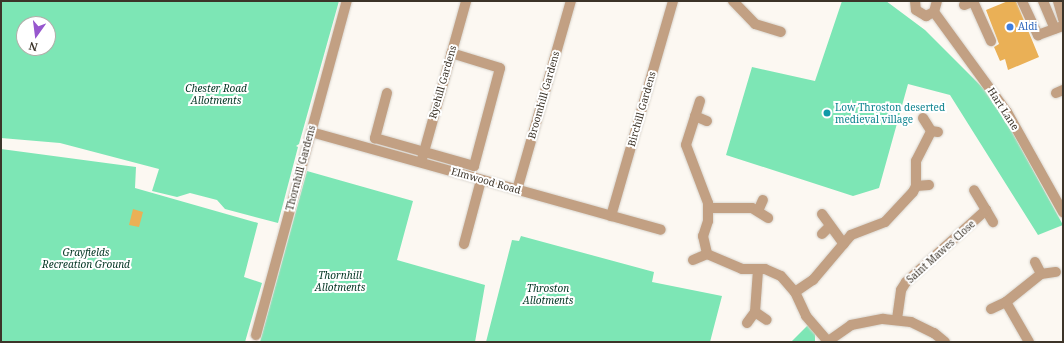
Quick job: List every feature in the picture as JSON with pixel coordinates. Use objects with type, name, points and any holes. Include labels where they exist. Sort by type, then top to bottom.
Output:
[{"type":"street","name":"Thornhill Gardens","points":[[256,335],[310,132],[347,1]]},
{"type":"street","name":"Ryehill Gardens","points":[[422,158],[466,1]]},
{"type":"street","name":"Broomhill Gardens","points":[[516,190],[571,1]]},
{"type":"street","name":"Birchill Gardens","points":[[611,216],[673,1]]},
{"type":"street","points":[[733,1],[755,24],[781,32]]},
{"type":"street","points":[[915,1],[916,10],[922,15],[934,12],[936,1]]},
{"type":"street","points":[[1022,1],[1038,35],[1059,28],[1044,2],[1057,1],[1063,19]]},
{"type":"street","points":[[970,3],[991,41]]},
{"type":"street","name":"Hart Lane","points":[[934,12],[1007,112],[1063,212]]},
{"type":"street","points":[[387,93],[374,138],[422,158],[474,166],[500,68],[451,53]]},
{"type":"street","points":[[700,101],[686,145],[708,208],[708,222],[703,236],[707,254]]},
{"type":"street","points":[[695,116],[707,121]]},
{"type":"street","points":[[795,292],[813,280],[851,235],[885,222],[916,186],[916,161],[935,131],[923,118]]},
{"type":"street","name":"Elmwood Road","points":[[310,132],[422,158],[480,180],[661,230]]},
{"type":"street","points":[[464,244],[480,180]]},
{"type":"street","points":[[916,186],[929,185]]},
{"type":"street","points":[[974,190],[993,222]]},
{"type":"street","points":[[758,211],[763,200]]},
{"type":"street","points":[[708,208],[744,207],[758,211],[768,218]]},
{"type":"street","name":"Saint Mawes Close","points":[[897,319],[901,290],[906,282],[986,210]]},
{"type":"street","points":[[822,214],[844,244]]},
{"type":"street","points":[[822,234],[830,226]]},
{"type":"street","points":[[693,260],[707,254],[742,269],[765,269],[781,276],[795,292],[806,316],[827,341],[851,325],[883,319],[897,319],[924,328],[945,342]]},
{"type":"street","points":[[1035,262],[1041,274]]},
{"type":"street","points":[[747,323],[755,312],[758,270]]},
{"type":"street","points":[[991,309],[1006,302],[1041,274],[1056,272]]},
{"type":"street","points":[[1006,302],[1029,342]]},
{"type":"street","points":[[755,312],[767,320]]},
{"type":"green space","name":"Chester Road Allotments","points":[[1,1],[339,1],[299,144],[296,146],[298,147],[278,223],[225,209],[217,200],[190,193],[177,197],[152,191],[159,169],[60,143],[1,138]]},
{"type":"green space","points":[[842,1],[886,1],[925,30],[994,99],[1063,225],[1038,235],[950,95],[908,84],[879,188],[853,196],[726,155],[752,67],[815,81]]},
{"type":"green space","name":"Grayfields Recreation Ground","points":[[1,149],[136,167],[135,188],[258,223],[244,277],[262,283],[245,342],[1,342]]},
{"type":"green space","name":"Thornhill Allotments","points":[[307,171],[413,201],[397,260],[485,285],[475,342],[260,342]]},
{"type":"green space","name":"Throston Allotments","points":[[521,236],[654,272],[652,282],[722,296],[710,342],[486,342],[512,240],[519,241]]},
{"type":"green space","points":[[808,325],[815,334],[815,342],[791,342]]},
{"type":"building","name":"Aldi","points":[[1008,1],[1016,1],[1039,57],[1008,70],[1005,59],[1000,61],[994,47],[999,44],[986,10]]},
{"type":"building","points":[[133,209],[143,212],[139,227],[129,225]]},
{"type":"place","name":"Aldi","points":[[1010,27]]},
{"type":"place","name":"Low Throston deserted medieval village","points":[[827,113]]}]
